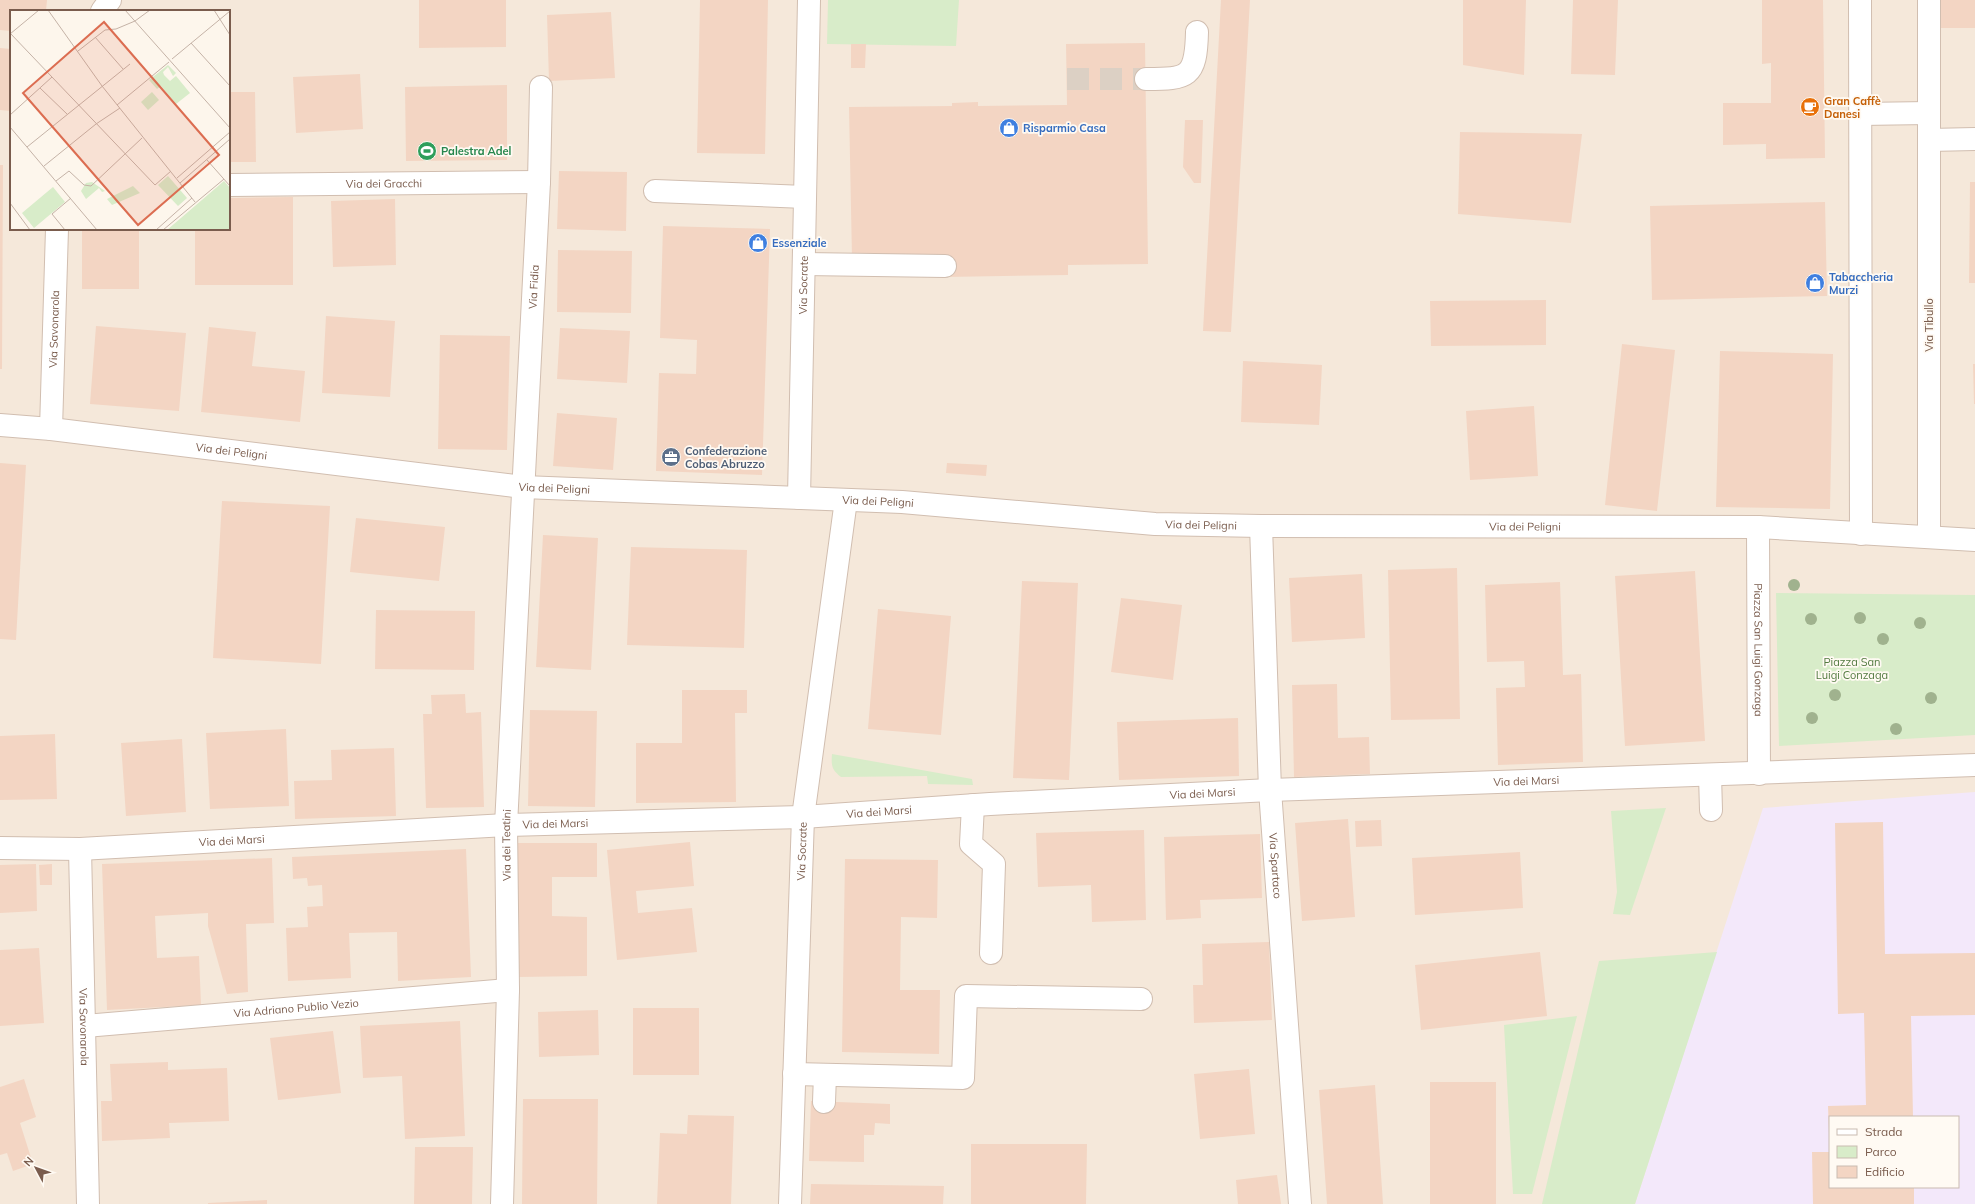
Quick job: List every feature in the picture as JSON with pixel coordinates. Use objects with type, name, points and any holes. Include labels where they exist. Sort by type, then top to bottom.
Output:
[{"type":"street","points":[[103,10],[110,0]]},
{"type":"street","name":"Via Socrate","points":[[799,498],[809,0]]},
{"type":"street","points":[[1860,0],[1861,534]]},
{"type":"street","name":"Via Tibullo","points":[[1928,537],[1929,0]]},
{"type":"street","points":[[1146,79],[1175,79],[1183,76],[1189,70],[1197,54],[1197,32]]},
{"type":"street","name":"Via Fidia","points":[[523,487],[539,182],[541,87]]},
{"type":"street","points":[[1860,114],[1929,113]]},
{"type":"street","points":[[1929,140],[1975,139]]},
{"type":"street","name":"Via dei Gracchi","points":[[230,185],[539,182]]},
{"type":"street","points":[[655,191],[805,197]]},
{"type":"street","name":"Via Savonarola","points":[[51,429],[57,230]]},
{"type":"street","points":[[804,264],[945,266]]},
{"type":"street","name":"Via dei Peligni","points":[[0,425],[51,429],[523,487],[902,502],[1155,524],[1261,526],[1758,527]]},
{"type":"street","name":"Via dei Teatini","points":[[502,1204],[508,990],[506,825],[523,487]]},
{"type":"street","name":"Via Socrate","points":[[790,1204],[803,817],[846,500]]},
{"type":"street","name":"Via Spartaco","points":[[1261,526],[1270,790],[1300,1204]]},
{"type":"street","points":[[1758,527],[1975,540]]},
{"type":"street","name":"Piazza San Luigi Gonzaga","points":[[1758,527],[1759,774]]},
{"type":"street","points":[[1759,774],[1975,765]]},
{"type":"street","name":"Via dei Marsi","points":[[0,848],[80,849],[506,825],[803,817],[981,805],[1270,790],[1759,774]]},
{"type":"street","points":[[1710,775],[1711,810]]},
{"type":"street","points":[[981,805],[971,844],[994,864],[991,953]]},
{"type":"street","name":"Via Savonarola","points":[[80,849],[88,1204]]},
{"type":"street","name":"Via Adriano Publio Vezio","points":[[85,1026],[508,990]]},
{"type":"street","points":[[794,1074],[963,1078],[966,996],[1141,999]]},
{"type":"street","points":[[824,1102],[825,1075]]},
{"type":"shaded area","points":[[0,0],[1975,0],[1975,1204],[0,1204]]},
{"type":"shaded area","points":[[1975,792],[1975,1204],[1635,1204],[1763,808]]},
{"type":"green space","points":[[828,0],[959,0],[956,46],[827,44]]},
{"type":"green space","name":"Piazza San Luigi Conzaga","points":[[1776,593],[1975,595],[1975,735],[1779,746]]},
{"type":"green space","points":[[832,754],[972,779],[973,785],[928,784],[927,776],[841,777],[833,767]]},
{"type":"green space","points":[[1666,808],[1630,915],[1613,914],[1617,892],[1611,811]]},
{"type":"green space","points":[[1717,952],[1635,1204],[1542,1204],[1599,961]]},
{"type":"green space","points":[[1577,1016],[1532,1194],[1513,1194],[1504,1025]]},
{"type":"building","points":[[0,0],[47,0],[46,10],[10,10],[10,31],[0,30]]},
{"type":"building","points":[[419,0],[506,0],[506,47],[419,48]]},
{"type":"building","points":[[700,0],[768,0],[765,154],[697,153]]},
{"type":"building","points":[[1221,0],[1250,0],[1231,332],[1203,331]]},
{"type":"building","points":[[1463,0],[1526,0],[1524,75],[1463,65]]},
{"type":"building","points":[[1573,0],[1618,0],[1615,75],[1571,74]]},
{"type":"building","points":[[1762,0],[1823,0],[1825,158],[1766,159],[1766,144],[1723,145],[1723,103],[1771,103],[1771,63],[1762,64]]},
{"type":"building","points":[[1941,0],[1975,0],[1975,28],[1941,28]]},
{"type":"building","points":[[611,12],[615,78],[549,81],[547,15]]},
{"type":"building","points":[[1145,43],[1148,264],[1068,265],[1068,275],[945,277],[852,258],[849,107],[952,106],[952,103],[978,102],[978,106],[1067,105],[1066,44]]},
{"type":"building","points":[[851,44],[866,44],[865,68],[851,68]]},
{"type":"building","points":[[0,48],[10,49],[10,111],[0,110]]},
{"type":"building","points":[[360,74],[363,129],[296,133],[293,77]]},
{"type":"building","points":[[507,85],[507,160],[406,161],[405,87]]},
{"type":"building","points":[[230,92],[255,92],[256,162],[230,162]]},
{"type":"building","points":[[1185,120],[1203,120],[1201,183],[1194,183],[1183,167]]},
{"type":"building","points":[[1460,132],[1582,134],[1571,223],[1458,214]]},
{"type":"building","points":[[0,165],[3,165],[2,369],[0,369]]},
{"type":"building","points":[[559,171],[627,172],[626,231],[557,229]]},
{"type":"building","points":[[1970,182],[1975,182],[1975,283],[1969,283]]},
{"type":"building","points":[[293,197],[293,285],[195,285],[195,230],[230,230],[230,198]]},
{"type":"building","points":[[395,199],[396,265],[333,267],[331,201]]},
{"type":"building","points":[[1825,202],[1827,296],[1652,300],[1650,206]]},
{"type":"building","points":[[663,226],[770,229],[762,475],[656,471],[659,373],[696,374],[697,340],[660,338]]},
{"type":"building","points":[[82,230],[139,230],[139,289],[82,289]]},
{"type":"building","points":[[558,250],[632,251],[631,313],[557,312]]},
{"type":"building","points":[[1546,300],[1546,345],[1431,346],[1430,301]]},
{"type":"building","points":[[326,316],[395,321],[390,397],[322,393]]},
{"type":"building","points":[[96,326],[186,333],[179,411],[90,404]]},
{"type":"building","points":[[209,327],[256,332],[252,366],[305,371],[300,422],[201,412]]},
{"type":"building","points":[[560,328],[630,331],[627,383],[557,379]]},
{"type":"building","points":[[440,335],[510,336],[507,450],[438,449]]},
{"type":"building","points":[[1622,344],[1675,350],[1657,511],[1605,505]]},
{"type":"building","points":[[1720,351],[1833,354],[1830,509],[1716,507]]},
{"type":"building","points":[[1243,361],[1322,365],[1319,425],[1241,422]]},
{"type":"building","points":[[1973,364],[1975,364],[1975,404],[1974,404]]},
{"type":"building","points":[[1534,406],[1538,476],[1470,480],[1466,411]]},
{"type":"building","points":[[557,413],[617,418],[613,470],[553,466]]},
{"type":"building","points":[[0,463],[26,465],[16,640],[0,639]]},
{"type":"building","points":[[947,463],[987,465],[986,476],[946,473]]},
{"type":"building","points":[[222,501],[330,506],[321,664],[213,658]]},
{"type":"building","points":[[356,518],[445,527],[439,581],[350,572]]},
{"type":"building","points":[[543,535],[598,538],[591,670],[536,667]]},
{"type":"building","points":[[631,547],[747,550],[744,648],[627,645]]},
{"type":"building","points":[[1457,568],[1460,719],[1391,720],[1388,570]]},
{"type":"building","points":[[1695,571],[1705,741],[1625,746],[1615,576]]},
{"type":"building","points":[[1362,574],[1365,638],[1292,642],[1289,578]]},
{"type":"building","points":[[1022,581],[1078,583],[1069,780],[1013,778]]},
{"type":"building","points":[[1560,582],[1563,675],[1581,674],[1583,762],[1498,765],[1496,688],[1525,687],[1524,661],[1487,662],[1485,585]]},
{"type":"building","points":[[1121,598],[1182,605],[1173,680],[1111,672]]},
{"type":"building","points":[[878,609],[951,616],[941,735],[868,729]]},
{"type":"building","points":[[376,610],[475,611],[474,670],[375,669]]},
{"type":"building","points":[[1337,684],[1338,738],[1369,737],[1370,774],[1294,777],[1292,685]]},
{"type":"building","points":[[682,690],[747,690],[747,713],[735,713],[736,802],[636,803],[636,743],[682,743]]},
{"type":"building","points":[[465,694],[466,713],[481,712],[484,807],[426,808],[423,714],[432,714],[431,695]]},
{"type":"building","points":[[530,710],[597,711],[595,807],[528,806]]},
{"type":"building","points":[[1238,718],[1239,776],[1119,780],[1117,722]]},
{"type":"building","points":[[286,729],[289,806],[210,809],[206,733]]},
{"type":"building","points":[[55,734],[57,799],[0,800],[0,736]]},
{"type":"building","points":[[182,739],[186,812],[126,816],[121,743]]},
{"type":"building","points":[[394,748],[396,816],[295,819],[294,781],[332,780],[331,750]]},
{"type":"building","points":[[1348,819],[1355,917],[1302,921],[1295,823]]},
{"type":"building","points":[[1381,820],[1382,846],[1356,847],[1355,821]]},
{"type":"building","points":[[1883,822],[1885,954],[1975,953],[1975,1015],[1911,1016],[1913,1116],[1829,1116],[1829,1133],[1828,1106],[1866,1105],[1864,1013],[1838,1014],[1835,823]]},
{"type":"building","points":[[1144,830],[1146,920],[1092,922],[1091,885],[1038,887],[1036,833]]},
{"type":"building","points":[[1260,834],[1262,898],[1200,900],[1201,918],[1166,920],[1164,837]]},
{"type":"building","points":[[690,842],[694,886],[636,891],[638,913],[692,908],[697,952],[617,960],[607,850]]},
{"type":"building","points":[[518,843],[597,843],[597,877],[552,877],[552,916],[587,917],[587,976],[518,977]]},
{"type":"building","points":[[466,849],[471,977],[398,981],[397,932],[349,933],[351,978],[288,981],[286,928],[308,927],[307,907],[323,906],[322,885],[308,886],[307,878],[293,879],[292,857]]},
{"type":"building","points":[[1520,852],[1523,908],[1415,915],[1412,858]]},
{"type":"building","points":[[272,858],[274,923],[246,924],[248,992],[227,994],[208,926],[208,913],[155,916],[157,958],[199,956],[201,1005],[107,1010],[102,864]]},
{"type":"building","points":[[845,859],[938,860],[937,918],[901,917],[900,990],[940,990],[939,1054],[842,1052]]},
{"type":"building","points":[[36,864],[37,911],[0,913],[0,865]]},
{"type":"building","points":[[52,864],[52,885],[40,885],[39,865]]},
{"type":"building","points":[[1269,942],[1272,1020],[1194,1023],[1193,985],[1203,985],[1202,944]]},
{"type":"building","points":[[39,948],[44,1023],[0,1026],[0,950]]},
{"type":"building","points":[[1540,952],[1547,1016],[1421,1030],[1415,965]]},
{"type":"building","points":[[633,1008],[699,1008],[699,1075],[633,1075]]},
{"type":"building","points":[[598,1010],[599,1055],[539,1057],[538,1012]]},
{"type":"building","points":[[460,1021],[465,1136],[405,1139],[402,1076],[363,1078],[360,1026]]},
{"type":"building","points":[[333,1031],[341,1093],[278,1100],[270,1038]]},
{"type":"building","points":[[168,1062],[168,1070],[227,1068],[229,1121],[169,1123],[170,1138],[102,1141],[101,1101],[112,1101],[110,1064]]},
{"type":"building","points":[[1249,1069],[1255,1134],[1200,1139],[1194,1074]]},
{"type":"building","points":[[24,1079],[36,1117],[20,1123],[33,1164],[13,1171],[7,1153],[0,1155],[0,1087]]},
{"type":"building","points":[[1430,1082],[1496,1082],[1496,1204],[1430,1204]]},
{"type":"building","points":[[1375,1085],[1383,1204],[1327,1204],[1319,1090]]},
{"type":"building","points":[[523,1099],[598,1099],[597,1204],[522,1204]]},
{"type":"building","points":[[811,1101],[890,1104],[890,1124],[875,1123],[874,1135],[864,1135],[864,1162],[809,1161]]},
{"type":"building","points":[[688,1115],[734,1116],[731,1204],[657,1204],[660,1133],[687,1134]]},
{"type":"building","points":[[971,1144],[1087,1144],[1086,1204],[971,1204]]},
{"type":"building","points":[[415,1147],[473,1147],[472,1204],[414,1204]]},
{"type":"building","points":[[1812,1152],[1829,1152],[1829,1188],[1914,1188],[1914,1204],[1813,1204]]},
{"type":"building","points":[[1277,1175],[1281,1204],[1238,1204],[1236,1180]]},
{"type":"building","points":[[811,1184],[944,1186],[943,1204],[810,1204]]},
{"type":"building","points":[[267,1200],[267,1204],[208,1204],[208,1203]]},
{"type":"tunnel","points":[[1067,79],[1146,79]]},
{"type":"place","name":"Gran Caffè Danesi","points":[[1810,107]]},
{"type":"place","name":"Risparmio Casa","points":[[1009,128]]},
{"type":"place","name":"Palestra Adel","points":[[427,151]]},
{"type":"place","name":"Essenziale","points":[[758,243]]},
{"type":"place","name":"Tabaccheria Murzi","points":[[1815,283]]},
{"type":"place","name":"Confederazione Cobas Abruzzo","points":[[671,457]]}]
